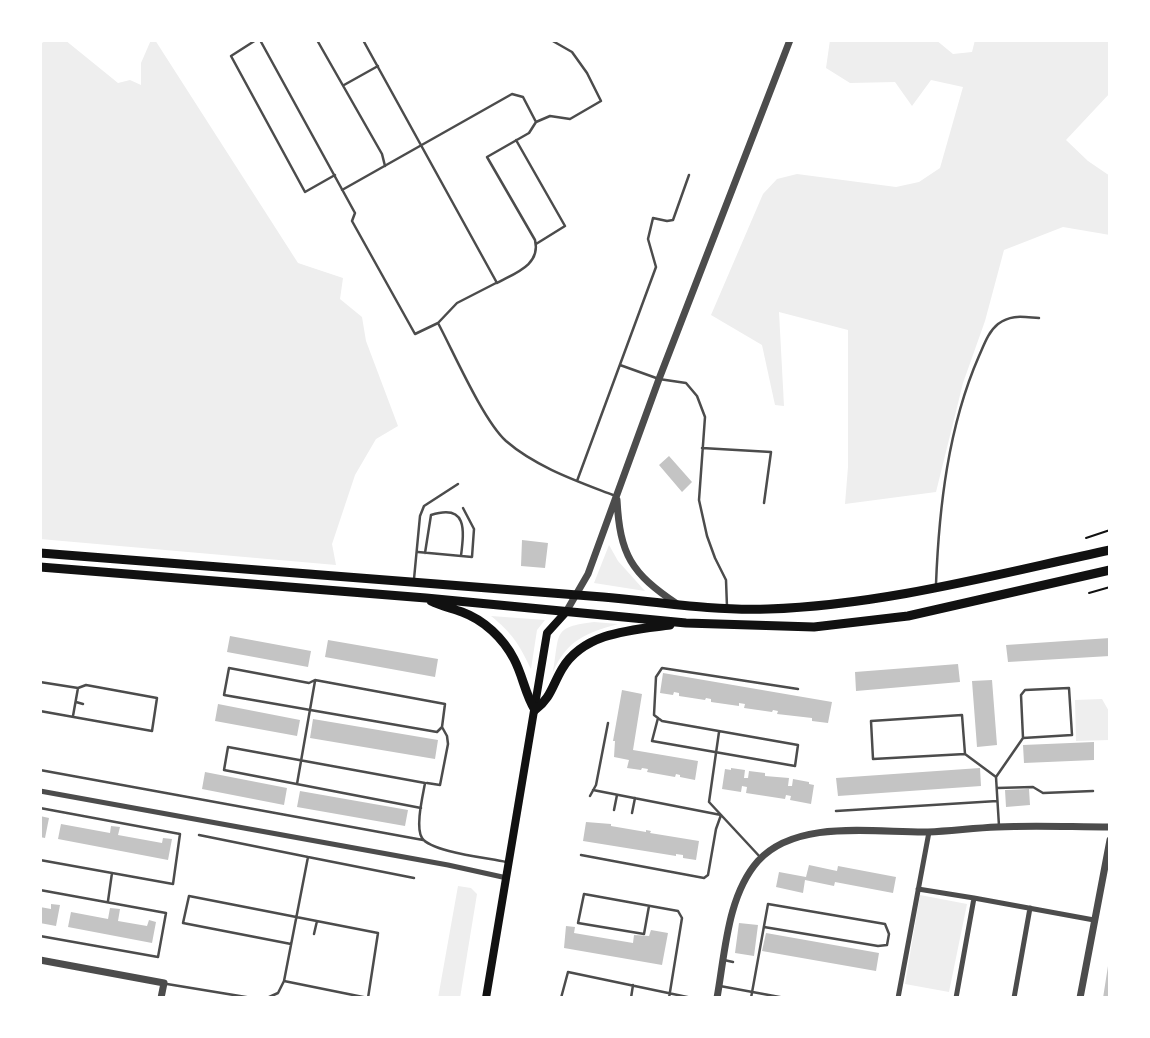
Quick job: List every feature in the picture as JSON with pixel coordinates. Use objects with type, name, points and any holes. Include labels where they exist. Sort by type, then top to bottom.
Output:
[{"type":"main road","points":[[40,553],[766,609],[893,597],[1110,550]]},
{"type":"main road","points":[[40,567],[426,598],[686,623],[814,627],[908,616],[1110,570]]},
{"type":"main road","points":[[426,598],[484,623],[502,641],[514,659],[535,710]]},
{"type":"main road","points":[[486,998],[547,633],[566,612]]},
{"type":"main road","points":[[535,710],[547,701],[563,667],[590,642],[612,635],[686,623]]},
{"type":"street","points":[[566,612],[587,576],[659,379],[790,40]]},
{"type":"street","points":[[616,496],[618,526],[634,569],[652,587],[678,604]]},
{"type":"street","points":[[40,791],[507,878]]},
{"type":"street","points":[[718,998],[737,901],[745,881],[761,858],[786,843],[820,833],[850,830],[929,832],[999,826],[1110,827]]},
{"type":"street","points":[[898,998],[929,832]]},
{"type":"street","points":[[1080,998],[1110,840]]},
{"type":"street","points":[[918,889],[1094,920]]},
{"type":"street","points":[[956,998],[974,898]]},
{"type":"street","points":[[1014,998],[1030,908]]},
{"type":"street","points":[[40,960],[164,983],[161,998]]},
{"type":"lane","points":[[335,175],[305,192],[231,55],[258,40],[335,175],[355,213],[352,221],[415,334],[438,323],[457,303],[531,263],[536,254],[536,244],[487,157],[529,133],[536,122],[550,116],[570,119],[601,101],[587,73],[572,52],[551,40]]},
{"type":"lane","points":[[317,40],[382,154],[385,166]]},
{"type":"lane","points":[[363,40],[497,283]]},
{"type":"lane","points":[[343,85],[378,66]]},
{"type":"lane","points":[[342,190],[512,94],[523,97],[536,122]]},
{"type":"lane","points":[[516,140],[565,226],[536,244]]},
{"type":"lane","points":[[578,481],[656,267],[648,239],[653,218],[673,220],[689,175]]},
{"type":"lane","points":[[936,587],[943,499],[956,426],[972,373],[990,331],[1011,316],[1039,318]]},
{"type":"lane","points":[[438,323],[490,421],[505,440],[526,455],[578,481],[616,496]]},
{"type":"lane","points":[[620,365],[692,387],[705,417],[699,500],[707,536],[726,579],[727,607]]},
{"type":"lane","points":[[702,447],[771,452],[764,503]]},
{"type":"lane","points":[[414,583],[424,506],[458,484]]},
{"type":"lane","points":[[417,552],[472,556],[474,529],[463,508]]},
{"type":"lane","points":[[425,553],[431,515],[439,512],[453,514],[460,520],[464,528],[461,556]]},
{"type":"lane","points":[[421,808],[224,770],[228,747],[440,785],[448,744],[442,727],[445,704],[315,680],[309,683],[229,668],[224,695],[437,732],[442,727]]},
{"type":"lane","points":[[657,718],[652,741],[795,766],[798,745],[662,721],[653,715],[656,677],[662,668],[798,689]]},
{"type":"lane","points":[[297,784],[315,680]]},
{"type":"lane","points":[[40,682],[78,688],[86,685],[157,698],[152,731],[40,711]]},
{"type":"lane","points":[[73,717],[78,688]]},
{"type":"lane","points":[[999,826],[996,778],[1023,738],[1021,695],[1025,690],[1069,688],[1072,736],[1023,738]]},
{"type":"lane","points":[[76,702],[83,704]]},
{"type":"lane","points":[[964,754],[962,715],[871,721],[873,759],[964,754],[996,778]]},
{"type":"lane","points":[[590,796],[596,785],[608,723]]},
{"type":"lane","points":[[720,731],[709,802],[761,858]]},
{"type":"lane","points":[[40,770],[423,840],[434,847],[510,863]]},
{"type":"lane","points":[[423,840],[420,835],[425,783]]},
{"type":"lane","points":[[997,788],[1032,786],[1043,793],[1093,791]]},
{"type":"lane","points":[[593,790],[721,815]]},
{"type":"lane","points":[[614,810],[617,794]]},
{"type":"lane","points":[[632,813],[635,798]]},
{"type":"lane","points":[[836,811],[998,801]]},
{"type":"lane","points":[[40,808],[180,834],[173,884],[40,860]]},
{"type":"lane","points":[[581,855],[704,878],[708,875],[721,815]]},
{"type":"lane","points":[[199,835],[414,878]]},
{"type":"lane","points":[[267,998],[278,993],[284,981],[308,857]]},
{"type":"lane","points":[[108,902],[112,873]]},
{"type":"lane","points":[[40,890],[166,913],[158,957],[40,936]]},
{"type":"lane","points":[[649,906],[644,934],[578,923],[584,894],[678,911],[682,918],[669,995]]},
{"type":"lane","points":[[284,981],[368,998],[379,933],[189,896],[183,923],[291,944]]},
{"type":"lane","points":[[751,998],[768,904],[885,925],[889,933],[887,945],[878,946],[764,927]]},
{"type":"lane","points":[[314,934],[317,921]]},
{"type":"lane","points":[[724,960],[733,962]]},
{"type":"lane","points":[[561,998],[568,972],[692,998]]},
{"type":"lane","points":[[164,983],[251,998]]},
{"type":"lane","points":[[631,998],[633,985]]},
{"type":"lane","points":[[719,986],[785,998]]},
{"type":"path","points":[[1086,538],[1110,530]]},
{"type":"path","points":[[1089,593],[1110,587]]},
{"type":"shaded area","points":[[47,40],[65,40],[118,83],[130,80],[141,85],[141,63],[151,40],[155,40],[298,263],[343,278],[340,299],[362,317],[366,341],[398,426],[376,439],[355,475],[332,544],[336,565],[40,539],[40,44]]},
{"type":"shaded area","points":[[830,40],[936,40],[953,54],[972,52],[975,40],[1110,40],[1110,93],[1066,140],[1088,161],[1110,176],[1110,235],[1063,227],[1004,250],[985,321],[963,383],[936,492],[845,504],[848,467],[848,330],[779,312],[784,406],[775,405],[762,345],[711,315],[763,194],[777,179],[797,174],[896,187],[919,182],[940,168],[963,87],[931,80],[912,106],[895,82],[850,83],[826,68]]},
{"type":"shaded area","points":[[609,545],[618,561],[645,591],[594,583]]},
{"type":"shaded area","points":[[491,616],[545,620],[537,630],[531,669],[514,640]]},
{"type":"shaded area","points":[[594,622],[618,624],[579,639],[565,652],[553,672],[560,634],[571,626]]},
{"type":"shaded area","points":[[1102,699],[1110,713],[1110,740],[1076,741],[1075,700]]},
{"type":"shaded area","points":[[458,886],[471,888],[477,894],[460,998],[438,998]]},
{"type":"shaded area","points":[[920,895],[967,904],[949,992],[905,984]]},
{"type":"building","points":[[669,456],[692,482],[682,492],[659,465]]},
{"type":"building","points":[[522,540],[548,543],[545,568],[521,566]]},
{"type":"building","points":[[230,636],[311,651],[308,667],[227,652]]},
{"type":"building","points":[[1110,638],[1110,656],[1008,662],[1006,645]]},
{"type":"building","points":[[328,640],[438,659],[435,677],[325,657]]},
{"type":"building","points":[[958,664],[960,682],[856,691],[855,672]]},
{"type":"building","points":[[663,673],[832,702],[828,723],[812,721],[812,718],[777,714],[778,711],[773,710],[744,708],[745,704],[739,703],[739,706],[711,702],[711,699],[679,696],[679,693],[674,692],[673,695],[660,693]]},
{"type":"building","points":[[992,680],[997,745],[977,747],[972,681]]},
{"type":"building","points":[[622,690],[642,694],[633,750],[698,761],[695,780],[676,774],[675,777],[647,772],[648,769],[627,768],[629,760],[614,757],[613,741]]},
{"type":"building","points":[[218,704],[300,720],[297,736],[215,721]]},
{"type":"building","points":[[313,719],[438,740],[435,759],[310,738]]},
{"type":"building","points":[[1094,742],[1094,760],[1024,763],[1023,745]]},
{"type":"building","points":[[980,768],[981,786],[838,796],[836,778]]},
{"type":"building","points":[[725,769],[745,770],[744,778],[748,778],[749,771],[765,773],[765,776],[789,778],[788,786],[792,786],[793,779],[809,782],[814,785],[811,804],[790,800],[791,796],[786,795],[785,799],[746,793],[747,787],[742,786],[741,792],[722,789]]},
{"type":"building","points":[[205,772],[287,788],[284,805],[202,789]]},
{"type":"building","points":[[1029,789],[1030,805],[1006,807],[1005,790]]},
{"type":"building","points":[[300,791],[408,810],[405,826],[297,807]]},
{"type":"building","points":[[40,816],[49,818],[45,838],[40,837]]},
{"type":"building","points":[[586,822],[611,824],[699,841],[696,860],[683,858],[683,855],[583,841]]},
{"type":"building","points":[[61,824],[110,833],[111,826],[120,827],[118,835],[162,843],[163,838],[172,839],[168,860],[58,839]]},
{"type":"building","points":[[809,865],[837,871],[838,866],[896,877],[893,893],[835,882],[834,886],[805,880],[803,893],[776,887],[779,872],[806,877]]},
{"type":"building","points":[[51,904],[60,905],[56,926],[40,923],[40,907],[51,909]]},
{"type":"building","points":[[110,908],[120,909],[118,921],[147,926],[149,920],[156,922],[152,943],[68,927],[71,912],[108,919]]},
{"type":"building","points":[[739,923],[758,925],[754,956],[735,953]]},
{"type":"building","points":[[566,926],[575,927],[574,933],[633,943],[634,935],[649,936],[651,930],[668,933],[662,965],[564,948]]},
{"type":"building","points":[[766,933],[879,953],[876,971],[762,951]]},
{"type":"building","points":[[1108,966],[1110,998],[1103,998]]}]
